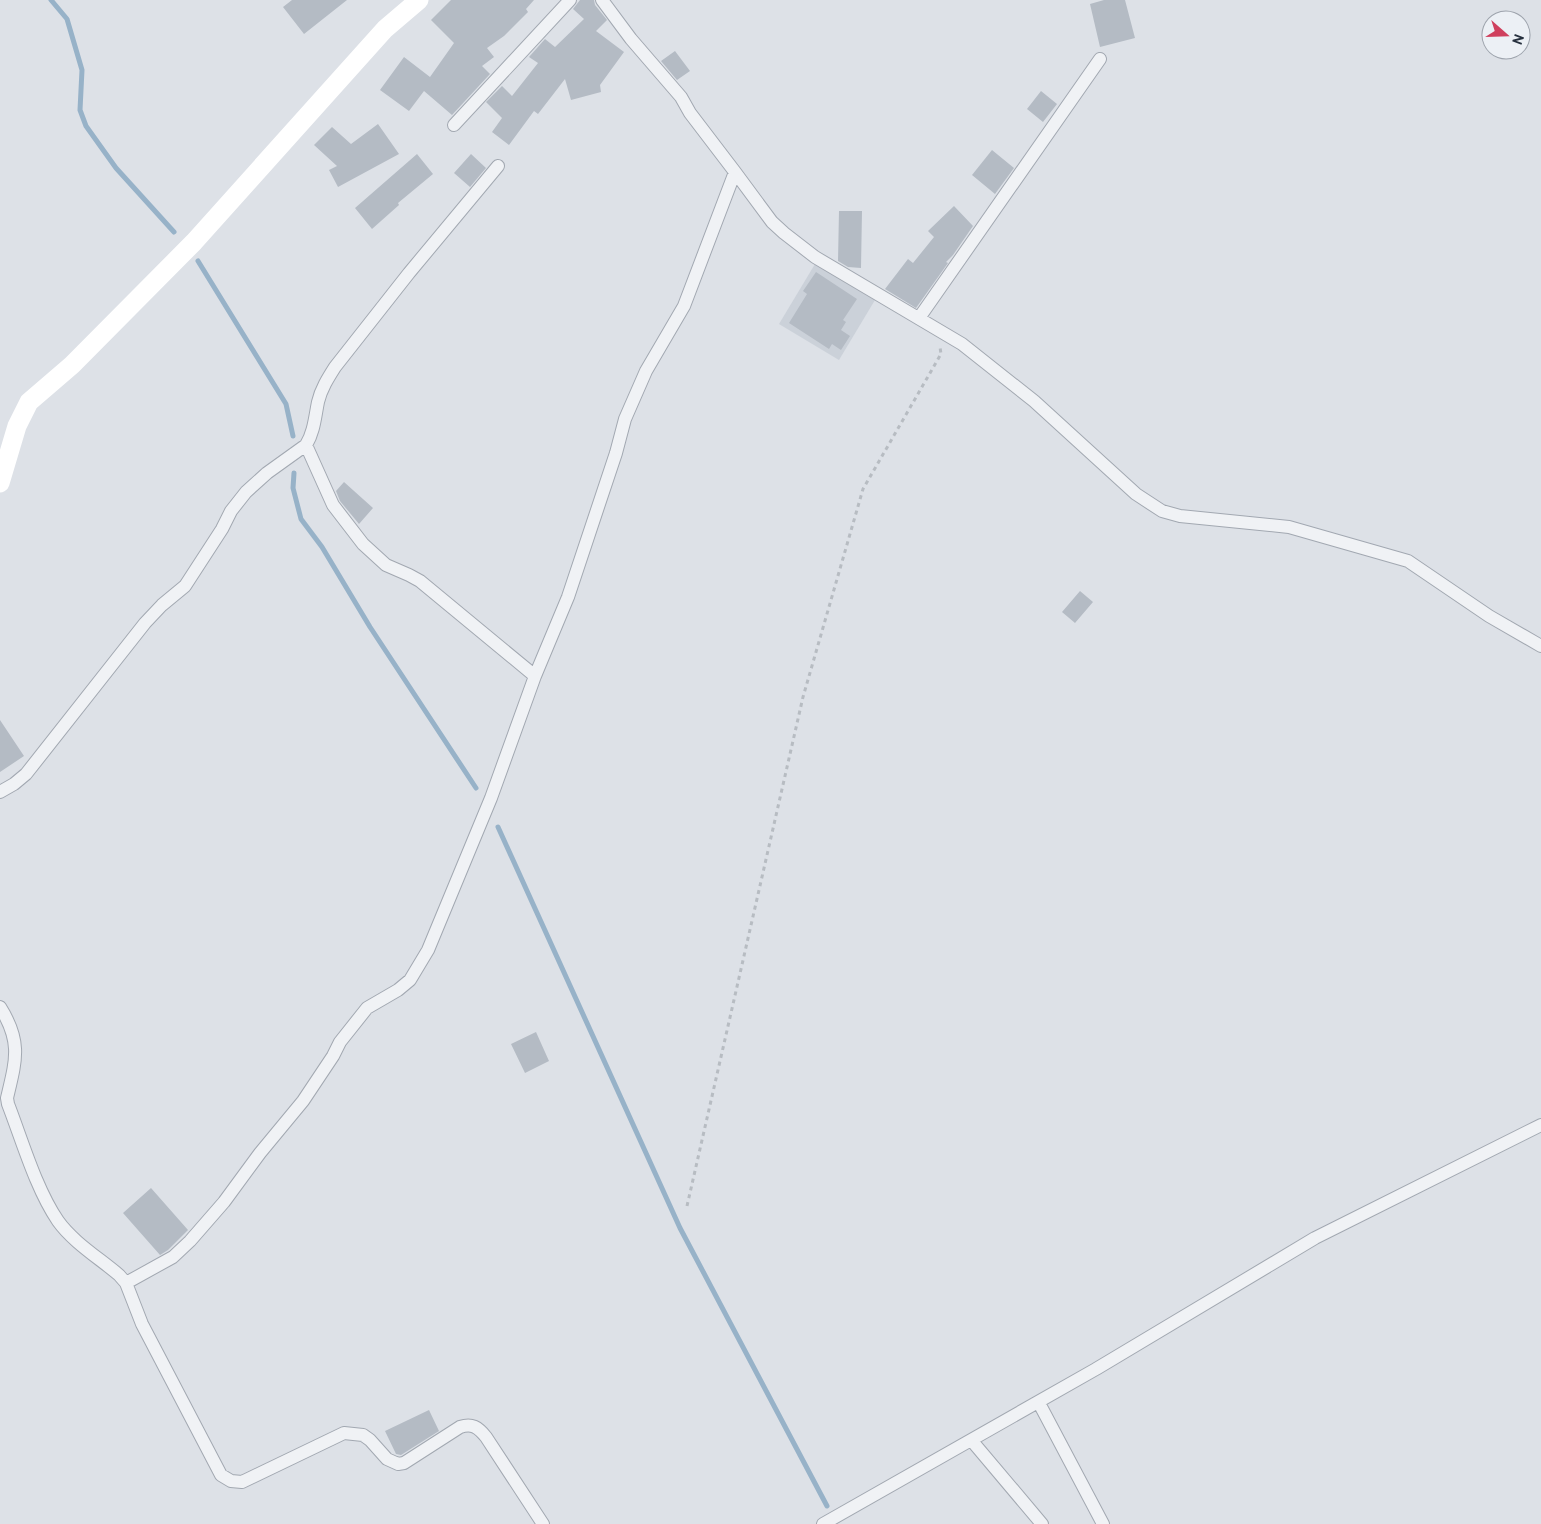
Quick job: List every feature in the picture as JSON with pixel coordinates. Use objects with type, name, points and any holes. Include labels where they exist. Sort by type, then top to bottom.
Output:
[{"type":"street","points":[[0,483],[17,426],[29,402],[72,364],[194,242],[385,29],[419,0]]},
{"type":"street","points":[[454,125],[570,0]]},
{"type":"street","points":[[602,0],[681,97],[690,113],[772,222],[795,243],[840,273],[962,344],[1034,402],[1136,494],[1155,507],[1180,516],[1289,527],[1401,559],[1489,616],[1541,646]]},
{"type":"street","points":[[919,318],[1100,59]]},
{"type":"street","points":[[0,792],[26,774],[145,622],[185,586],[222,529],[231,511],[246,492],[267,473],[306,445],[310,438],[318,400],[325,382],[409,273],[498,166]]},
{"type":"street","points":[[126,1282],[173,1257],[190,1241],[224,1202],[260,1153],[303,1102],[340,1042],[367,1008],[398,990],[410,980],[419,968],[491,798],[535,676],[568,597],[616,454],[624,419],[646,371],[684,306],[734,172]]},
{"type":"street","points":[[306,445],[333,505],[375,557],[386,565],[420,581],[535,676]]},
{"type":"street","points":[[0,1007],[14,1034],[16,1044],[16,1054],[7,1098],[8,1104],[40,1187],[58,1220],[69,1233],[119,1274],[126,1282],[142,1324],[221,1475],[236,1483],[242,1482],[344,1434],[363,1436],[370,1440],[387,1459],[398,1464],[404,1463],[460,1427],[468,1424],[478,1428],[486,1437],[543,1524]]},
{"type":"street","points":[[823,1524],[1039,1403],[1315,1238],[1541,1125]]},
{"type":"street","points":[[1039,1403],[1103,1524]]},
{"type":"street","points":[[972,1441],[1042,1524]]},
{"type":"path","points":[[687,1206],[803,697],[863,489],[941,354],[938,329]]},
{"type":"shaded area","points":[[815,264],[875,300],[839,360],[779,324]]},
{"type":"building","points":[[292,0],[347,0],[304,34],[283,7]]},
{"type":"building","points":[[451,0],[534,0],[526,9],[528,12],[504,36],[487,48],[494,57],[482,66],[490,74],[452,115],[424,91],[409,111],[380,90],[404,57],[430,77],[454,43],[431,20]]},
{"type":"building","points":[[580,0],[594,0],[595,5],[607,20],[596,31],[624,52],[600,85],[601,92],[571,100],[565,79],[538,114],[534,111],[509,145],[492,132],[502,118],[486,102],[502,86],[512,96],[538,63],[529,57],[545,39],[555,47],[584,19],[573,9]]},
{"type":"building","points":[[1104,0],[1125,0],[1135,38],[1100,47],[1090,4]]},
{"type":"building","points":[[675,51],[690,71],[677,80],[661,61]]},
{"type":"building","points":[[1041,91],[1057,104],[1043,122],[1027,109]]},
{"type":"building","points":[[378,124],[399,154],[338,187],[329,170],[337,166],[314,145],[332,127],[351,144]]},
{"type":"building","points":[[992,150],[1014,168],[995,194],[972,175]]},
{"type":"building","points":[[417,154],[433,174],[398,203],[399,205],[372,229],[355,208]]},
{"type":"building","points":[[471,154],[486,168],[470,187],[454,173]]},
{"type":"building","points":[[954,206],[973,226],[946,262],[948,263],[916,308],[885,289],[908,259],[913,263],[934,237],[928,231]]},
{"type":"building","points":[[839,211],[862,211],[861,268],[848,267],[838,261]]},
{"type":"building","points":[[816,272],[857,299],[843,320],[846,322],[841,330],[850,336],[841,350],[832,344],[829,349],[789,323],[807,294],[803,291]]},
{"type":"building","points":[[344,482],[373,508],[359,524],[340,501],[336,491]]},
{"type":"building","points":[[1080,591],[1093,602],[1075,623],[1062,612]]},
{"type":"building","points":[[0,720],[24,756],[0,772]]},
{"type":"building","points":[[536,1032],[549,1061],[525,1073],[511,1044]]},
{"type":"building","points":[[151,1188],[188,1230],[168,1250],[160,1255],[123,1213]]},
{"type":"building","points":[[429,1410],[439,1431],[401,1455],[396,1454],[385,1431]]},
{"type":"waterway","points":[[51,0],[67,19],[82,70],[80,110],[86,126],[116,168],[174,232]]},
{"type":"waterway","points":[[198,261],[286,404],[293,436]]},
{"type":"waterway","points":[[294,473],[293,488],[301,519],[322,547],[370,627],[476,788]]},
{"type":"waterway","points":[[498,827],[680,1228],[827,1506]]}]
